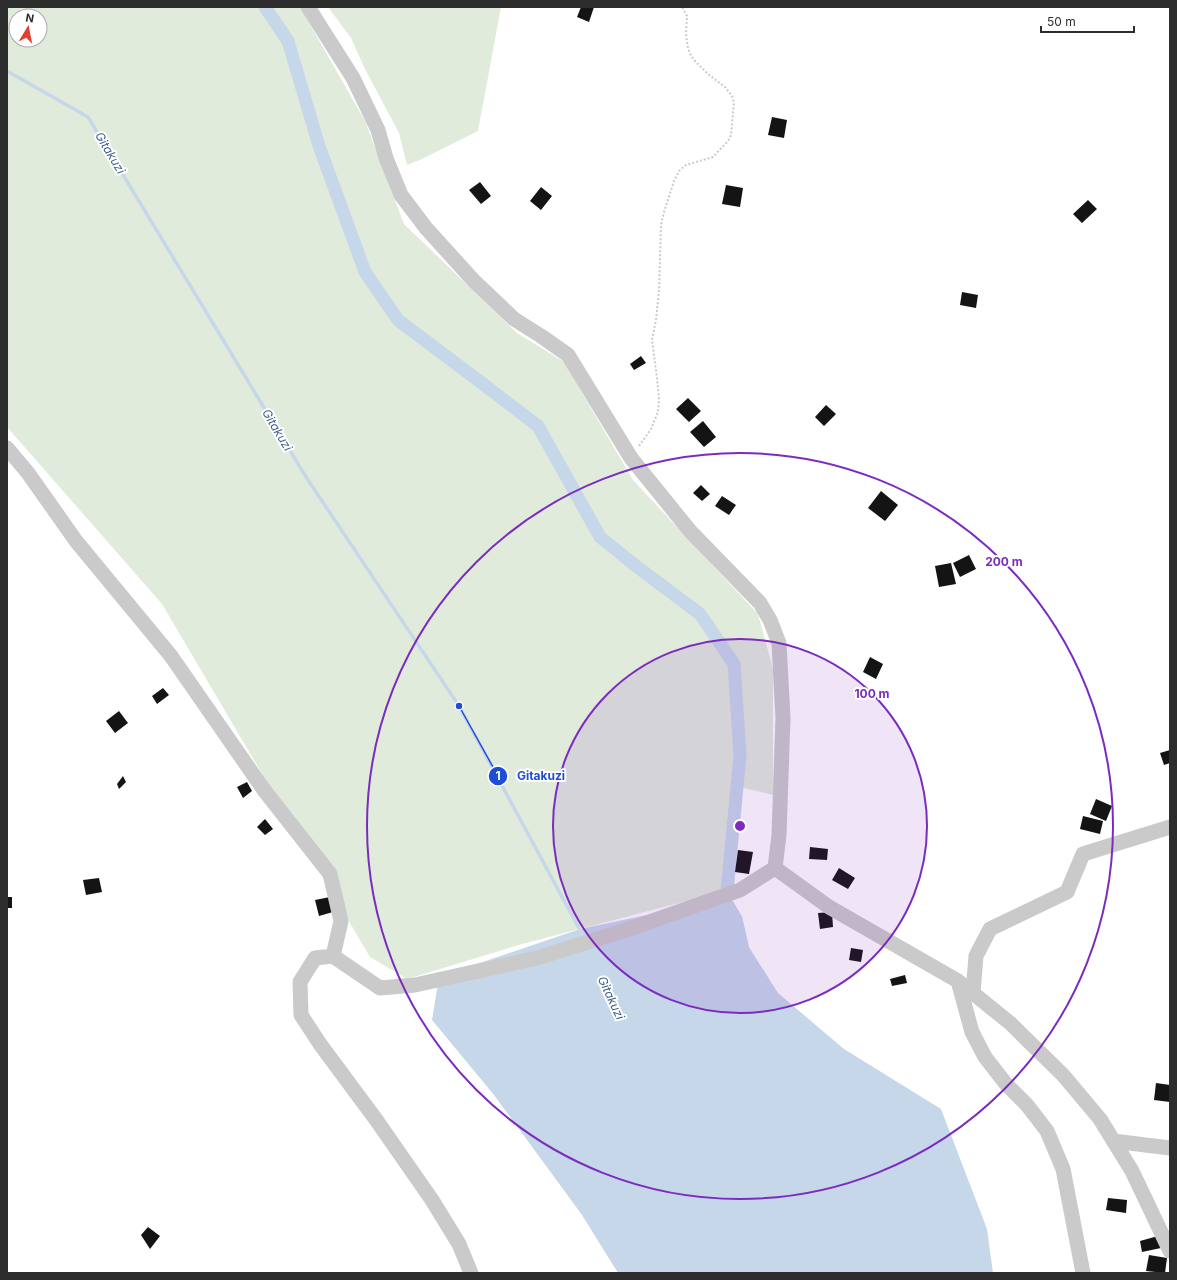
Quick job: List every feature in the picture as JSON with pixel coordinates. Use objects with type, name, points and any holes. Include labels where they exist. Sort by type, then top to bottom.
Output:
[{"type":"street","points":[[308,7],[353,78],[378,130],[386,158],[401,195],[426,228],[469,275],[514,319],[568,355],[631,458],[690,531],[760,603],[770,620],[779,643],[783,718],[779,835],[775,868]]},
{"type":"street","points":[[7,448],[28,473],[76,541],[171,656],[264,790],[330,874],[341,921],[333,956]]},
{"type":"street","points":[[973,993],[976,956],[990,929],[1067,892],[1083,854],[1170,827]]},
{"type":"street","points":[[471,1273],[459,1244],[432,1200],[377,1121],[320,1044],[301,1014],[300,982],[315,958],[333,956],[380,988],[415,985],[537,958],[597,939],[736,892],[775,868]]},
{"type":"street","points":[[775,868],[830,907],[958,981],[1010,1023],[1063,1075],[1100,1119],[1132,1171],[1170,1251]]},
{"type":"street","points":[[958,981],[972,1032],[985,1057],[1006,1084],[1028,1105],[1047,1131],[1064,1169],[1083,1273]]},
{"type":"street","points":[[1113,1141],[1170,1148]]},
{"type":"path","points":[[631,458],[651,429],[658,412],[659,399],[652,340],[660,291],[661,225],[669,192],[679,171],[686,165],[713,157],[723,148],[731,135],[734,103],[732,96],[692,59],[688,49],[686,34],[687,16],[682,7]]},
{"type":"green space","points":[[7,7],[300,7],[365,121],[404,224],[517,333],[564,362],[633,480],[758,614],[773,669],[773,795],[740,787],[731,875],[725,891],[522,944],[407,979],[370,957],[162,604],[7,427]]},
{"type":"green space","points":[[328,7],[501,7],[478,131],[407,165],[399,133],[365,69],[351,38]]},
{"type":"water","points":[[719,900],[778,993],[844,1049],[941,1109],[987,1229],[993,1273],[618,1273],[582,1215],[494,1095],[432,1020],[439,977],[580,929]]},
{"type":"building","points":[[581,7],[594,7],[589,22],[577,17]]},
{"type":"building","points":[[772,117],[787,120],[784,138],[768,135]]},
{"type":"building","points":[[480,182],[491,196],[481,204],[469,190]]},
{"type":"building","points":[[726,185],[743,188],[740,207],[722,204]]},
{"type":"building","points":[[541,187],[552,196],[541,210],[530,201]]},
{"type":"building","points":[[1088,200],[1097,209],[1082,223],[1073,214]]},
{"type":"building","points":[[962,292],[978,295],[976,308],[960,305]]},
{"type":"building","points":[[641,356],[646,363],[634,370],[630,364]]},
{"type":"building","points":[[688,398],[701,411],[689,422],[676,409]]},
{"type":"building","points":[[826,405],[836,414],[824,426],[815,417]]},
{"type":"building","points":[[703,421],[716,437],[704,447],[690,432]]},
{"type":"building","points":[[701,485],[710,494],[702,501],[693,493]]},
{"type":"building","points":[[881,491],[898,505],[885,521],[868,508]]},
{"type":"building","points":[[722,496],[736,505],[729,515],[715,506]]},
{"type":"building","points":[[969,555],[976,569],[960,577],[953,563]]},
{"type":"building","points":[[951,563],[956,584],[939,587],[935,566]]},
{"type":"building","points":[[870,657],[883,664],[876,679],[863,672]]},
{"type":"building","points":[[163,688],[169,695],[157,704],[152,696]]},
{"type":"building","points":[[119,711],[128,723],[115,733],[106,721]]},
{"type":"building","points":[[1170,750],[1170,763],[1164,765],[1160,753]]},
{"type":"building","points":[[123,776],[126,782],[119,789],[117,784]]},
{"type":"building","points":[[247,782],[252,791],[243,798],[237,787]]},
{"type":"building","points":[[1096,799],[1112,806],[1106,821],[1090,814]]},
{"type":"building","points":[[1083,816],[1103,821],[1100,834],[1080,829]]},
{"type":"building","points":[[265,819],[273,829],[265,835],[257,827]]},
{"type":"building","points":[[810,847],[828,849],[827,860],[809,859]]},
{"type":"building","points":[[738,850],[753,852],[749,874],[735,872]]},
{"type":"building","points":[[839,868],[855,878],[848,889],[832,880]]},
{"type":"building","points":[[99,878],[102,892],[86,895],[83,880]]},
{"type":"building","points":[[7,897],[12,897],[12,908],[7,908]]},
{"type":"building","points":[[330,897],[333,912],[319,916],[315,900]]},
{"type":"building","points":[[832,912],[833,927],[820,929],[818,913]]},
{"type":"building","points":[[851,948],[863,950],[861,962],[849,960]]},
{"type":"building","points":[[905,975],[907,983],[892,986],[890,979]]},
{"type":"building","points":[[1156,1083],[1170,1085],[1170,1102],[1154,1100]]},
{"type":"building","points":[[1108,1198],[1127,1200],[1126,1213],[1106,1210]]},
{"type":"building","points":[[148,1227],[160,1236],[150,1249],[141,1235]]},
{"type":"building","points":[[1158,1236],[1161,1248],[1142,1252],[1140,1241]]},
{"type":"building","points":[[1149,1255],[1167,1258],[1165,1273],[1146,1271]]},
{"type":"waterway","points":[[265,7],[288,41],[319,146],[365,272],[398,320],[538,426],[600,537],[700,614],[734,664],[740,755],[726,902],[736,919],[743,950]]},
{"type":"waterway","name":"Gitakuzi","points":[[7,71],[88,117],[306,477],[459,706],[581,932]]},
{"type":"place","name":"Gitakuzi","points":[[459,706]]}]
